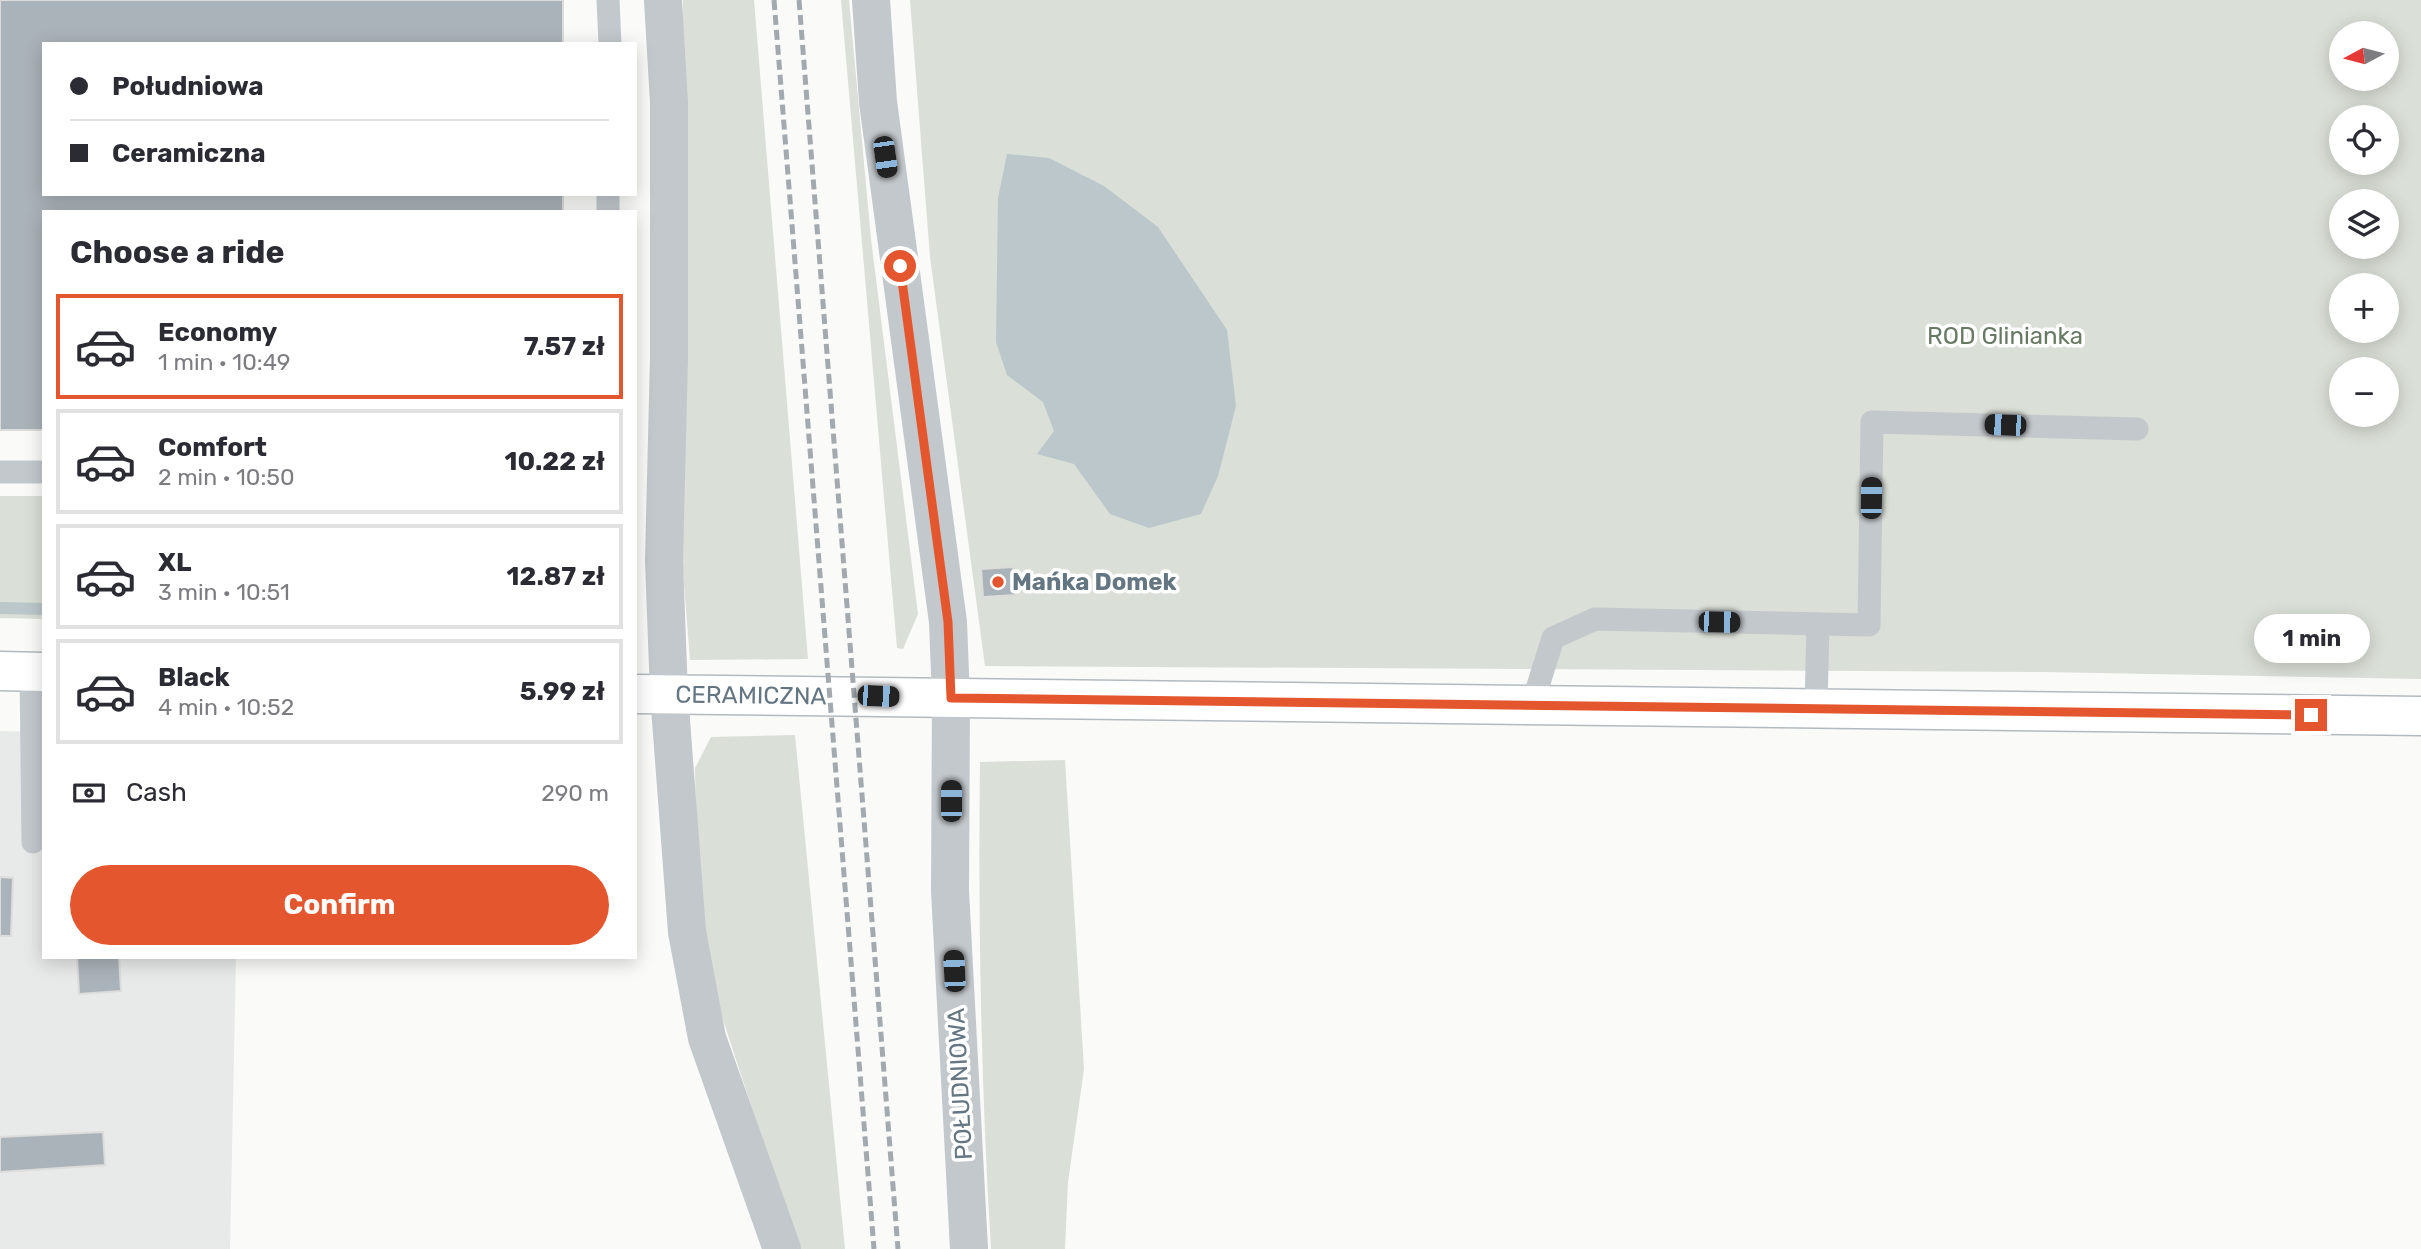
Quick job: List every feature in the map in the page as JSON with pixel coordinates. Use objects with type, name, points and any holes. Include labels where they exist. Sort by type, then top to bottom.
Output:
[{"type":"main road","name":"CERAMICZNA","points":[[652,694],[2421,716]]},
{"type":"street","points":[[663,0],[669,103],[669,357],[664,561],[652,694],[687,932],[707,1038],[782,1249]]},
{"type":"street","name":"POŁUDNIOWA","points":[[871,0],[878,102],[948,622],[951,698],[950,891],[969,1249]]},
{"type":"lane","points":[[608,0],[610,42]]},
{"type":"lane","points":[[1532,705],[1553,638],[1595,620],[1869,625],[1872,422],[2137,429]]},
{"type":"lane","points":[[0,472],[42,472]]},
{"type":"lane","points":[[1816,708],[1818,624]]},
{"type":"lane","points":[[25,672],[33,842]]},
{"type":"shaded area","points":[[1007,154],[1049,158],[1104,186],[1158,227],[1227,330],[1236,406],[1218,476],[1201,514],[1149,528],[1110,514],[1074,464],[1037,454],[1054,431],[1043,402],[1007,375],[996,342],[998,198]]},
{"type":"shaded area","points":[[0,731],[42,732],[42,959],[236,959],[230,1249],[0,1249]]},
{"type":"green space","points":[[683,0],[754,0],[808,659],[690,660],[681,546]]},
{"type":"green space","points":[[841,0],[849,0],[871,239],[918,614],[903,649],[897,648]]},
{"type":"green space","name":"ROD Glinianka","points":[[910,0],[2421,0],[2421,679],[2044,672],[985,666],[930,257]]},
{"type":"green space","points":[[0,496],[42,496],[42,619],[0,618]]},
{"type":"green space","points":[[795,735],[845,1249],[798,1249],[708,974],[697,894],[695,768],[711,737]]},
{"type":"green space","points":[[1065,760],[1084,1069],[1068,1182],[1065,1249],[991,1249],[981,1006],[980,762]]},
{"type":"building","points":[[0,0],[563,0],[563,42],[42,42],[42,196],[563,196],[563,210],[42,210],[42,430],[0,430]]},
{"type":"building","name":"Mańka Domek","points":[[1013,567],[1016,595],[983,597],[981,569]]},
{"type":"building","points":[[0,877],[13,878],[11,936],[0,936]]},
{"type":"building","points":[[77,959],[119,959],[121,991],[79,994]]},
{"type":"building","points":[[103,1132],[105,1165],[0,1172],[0,1137]]},
{"type":"waterway","points":[[0,608],[42,609]]},
{"type":"railway","points":[[774,0],[874,1249]]},
{"type":"railway","points":[[799,0],[898,1249]]},
{"type":"place","name":"Mańka Domek","points":[[998,582]]},
{"type":"route","points":[[900,266],[948,622],[951,698],[2311,715]]}]
